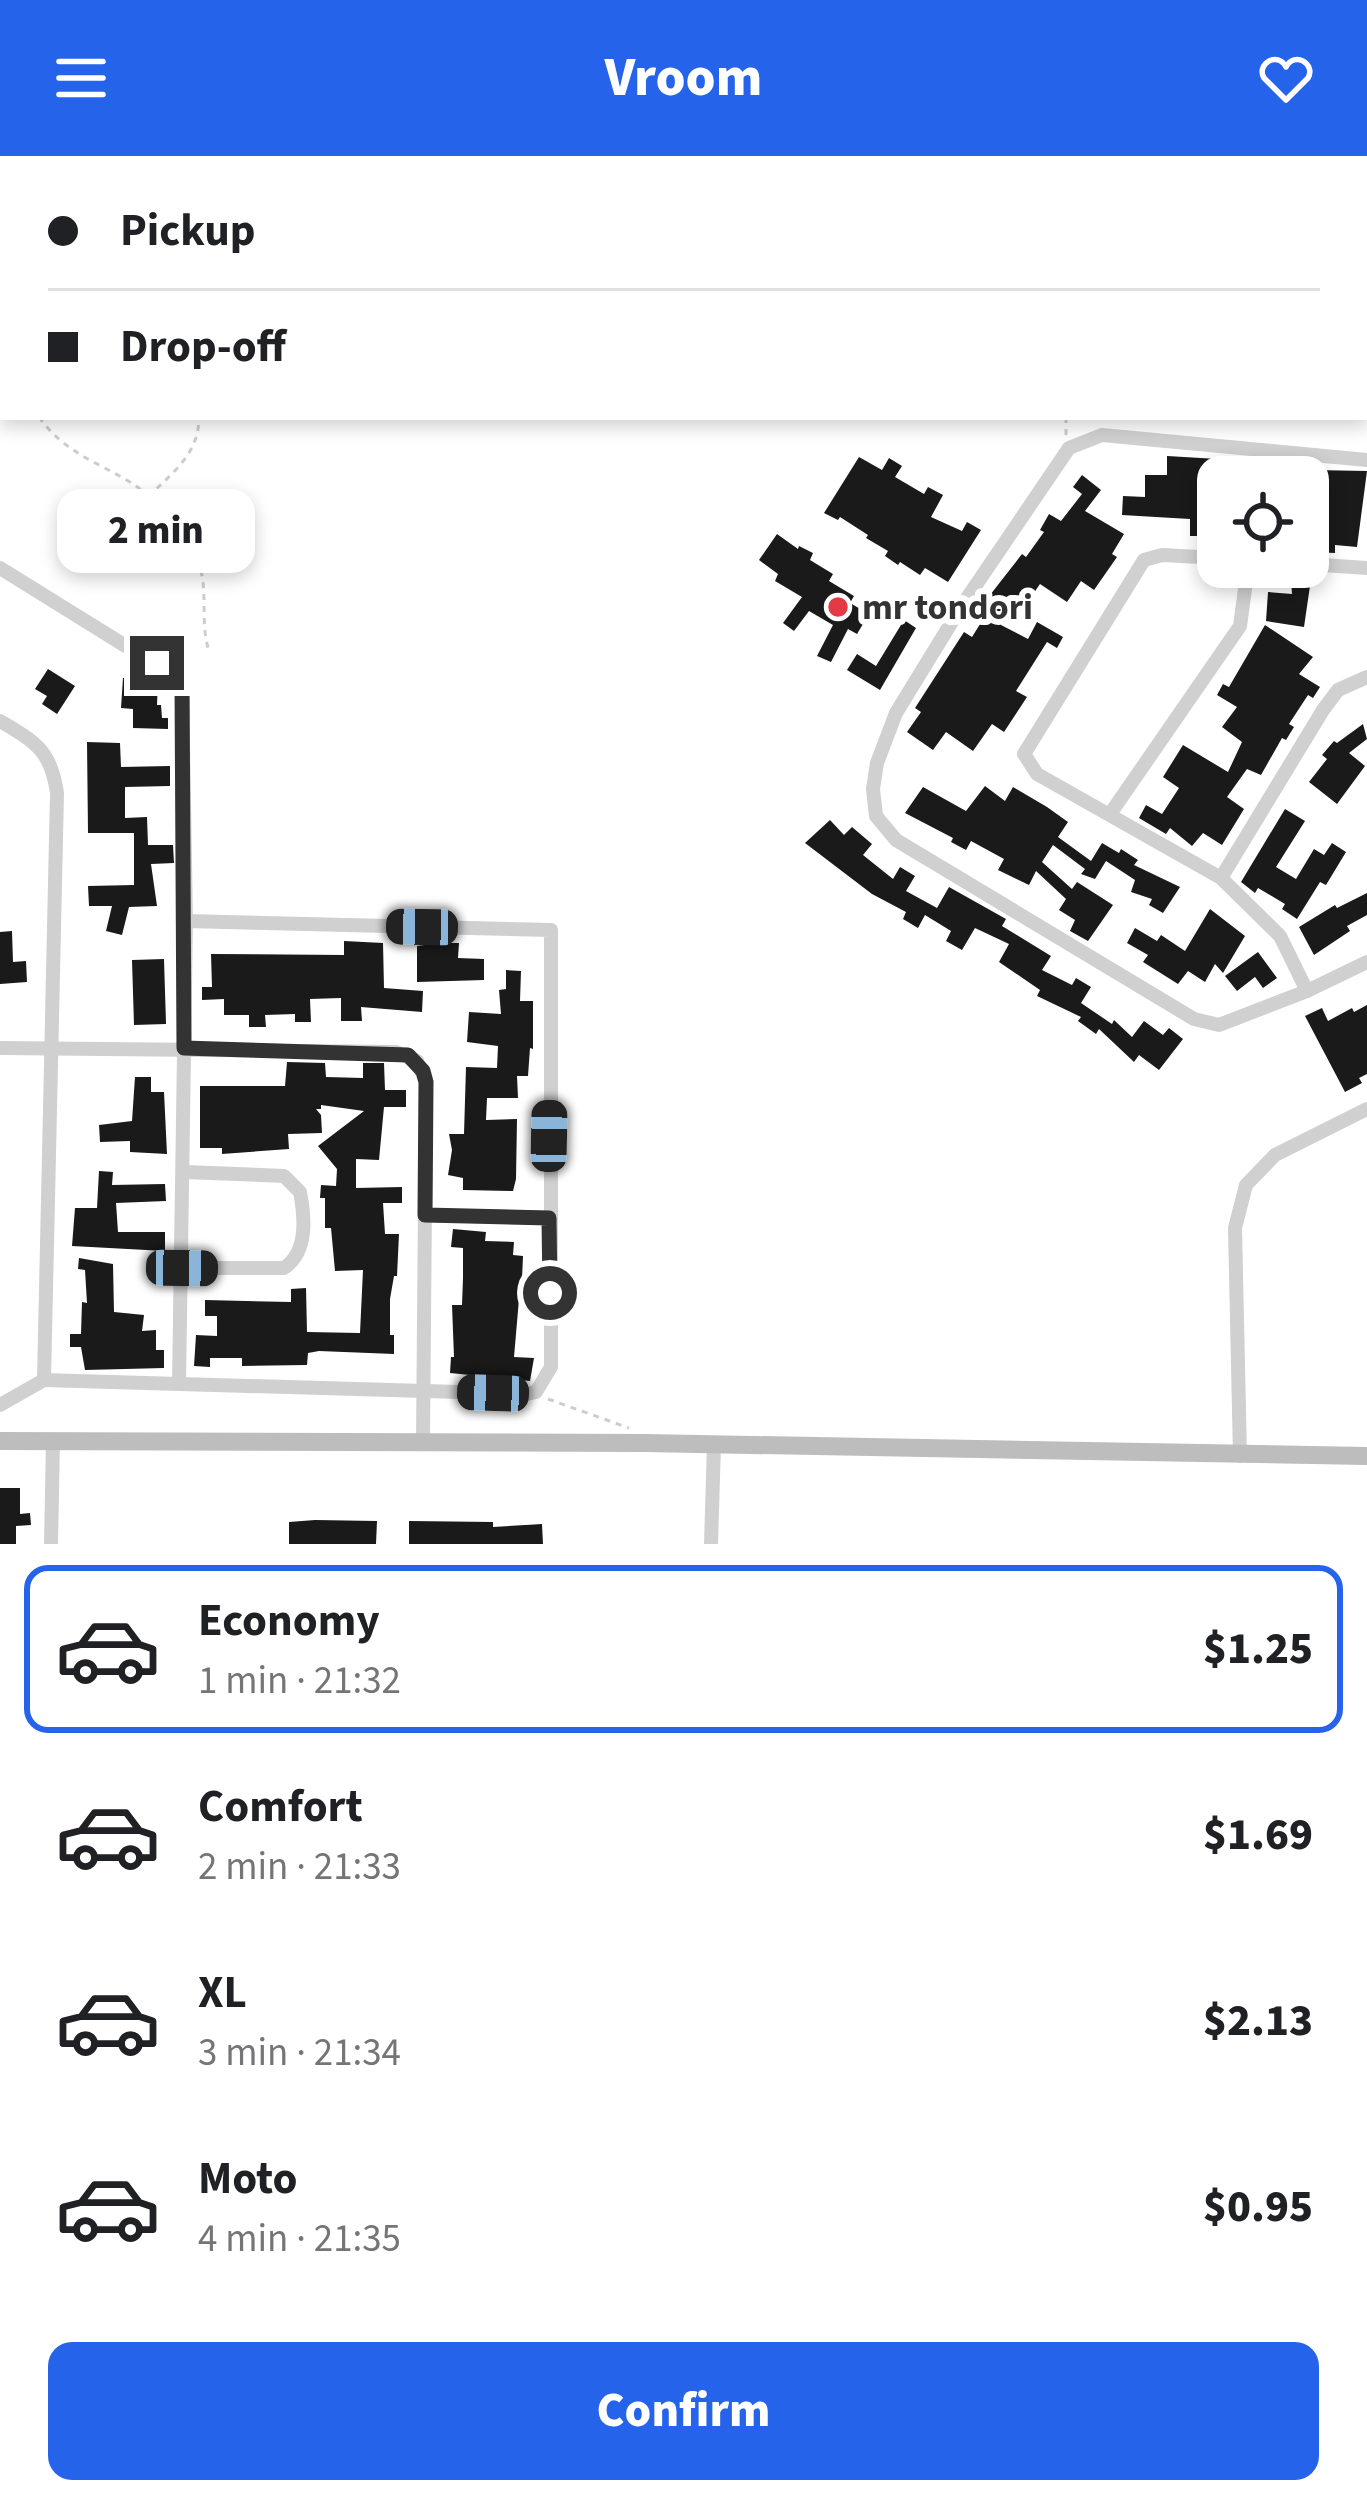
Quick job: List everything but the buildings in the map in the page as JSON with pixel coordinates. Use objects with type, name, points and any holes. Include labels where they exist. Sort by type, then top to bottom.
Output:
[{"type":"street","points":[[1367,460],[1102,435],[1070,448],[896,713],[877,763],[873,789],[876,815],[896,840],[1194,1019],[1219,1025],[1367,962]]},
{"type":"street","points":[[1197,557],[1162,555],[1144,560],[1024,754],[1037,774],[1220,878],[1280,936],[1307,991]]},
{"type":"street","points":[[1329,565],[1367,568]]},
{"type":"street","points":[[0,568],[182,681],[185,1172],[179,1384]]},
{"type":"street","points":[[1110,814],[1228,647],[1240,626],[1245,588]]},
{"type":"street","points":[[1220,878],[1330,700],[1367,677]]},
{"type":"street","points":[[0,721],[41,748],[55,775],[57,793],[44,1380]]},
{"type":"street","points":[[0,1405],[44,1380],[536,1392],[551,1367],[551,929],[186,921]]},
{"type":"street","points":[[0,1048],[408,1055],[423,1071],[426,1082],[423,1442]]},
{"type":"street","points":[[1240,1456],[1235,1228],[1246,1185],[1275,1155],[1367,1109]]},
{"type":"street","points":[[182,1268],[284,1268],[293,1261],[302,1240],[300,1192],[284,1176],[185,1172]]},
{"type":"street","points":[[425,1215],[549,1218]]},
{"type":"street","points":[[0,1441],[644,1443],[1367,1456]]},
{"type":"street","points":[[51,1544],[53,1441]]},
{"type":"street","points":[[711,1544],[715,1444]]},
{"type":"path","points":[[42,420],[74,454],[134,484],[194,552],[205,581],[203,633],[209,651]]},
{"type":"path","points":[[148,497],[194,451],[199,420]]},
{"type":"path","points":[[1066,420],[1070,448]]},
{"type":"path","points":[[536,1392],[627,1426],[644,1443]]},
{"type":"place","name":"mr tondori","points":[[838,607]]},
{"type":"route","points":[[157,663],[182,681],[184,1048],[396,1052],[417,1061],[426,1082],[425,1215],[549,1218],[550,1293]]}]
